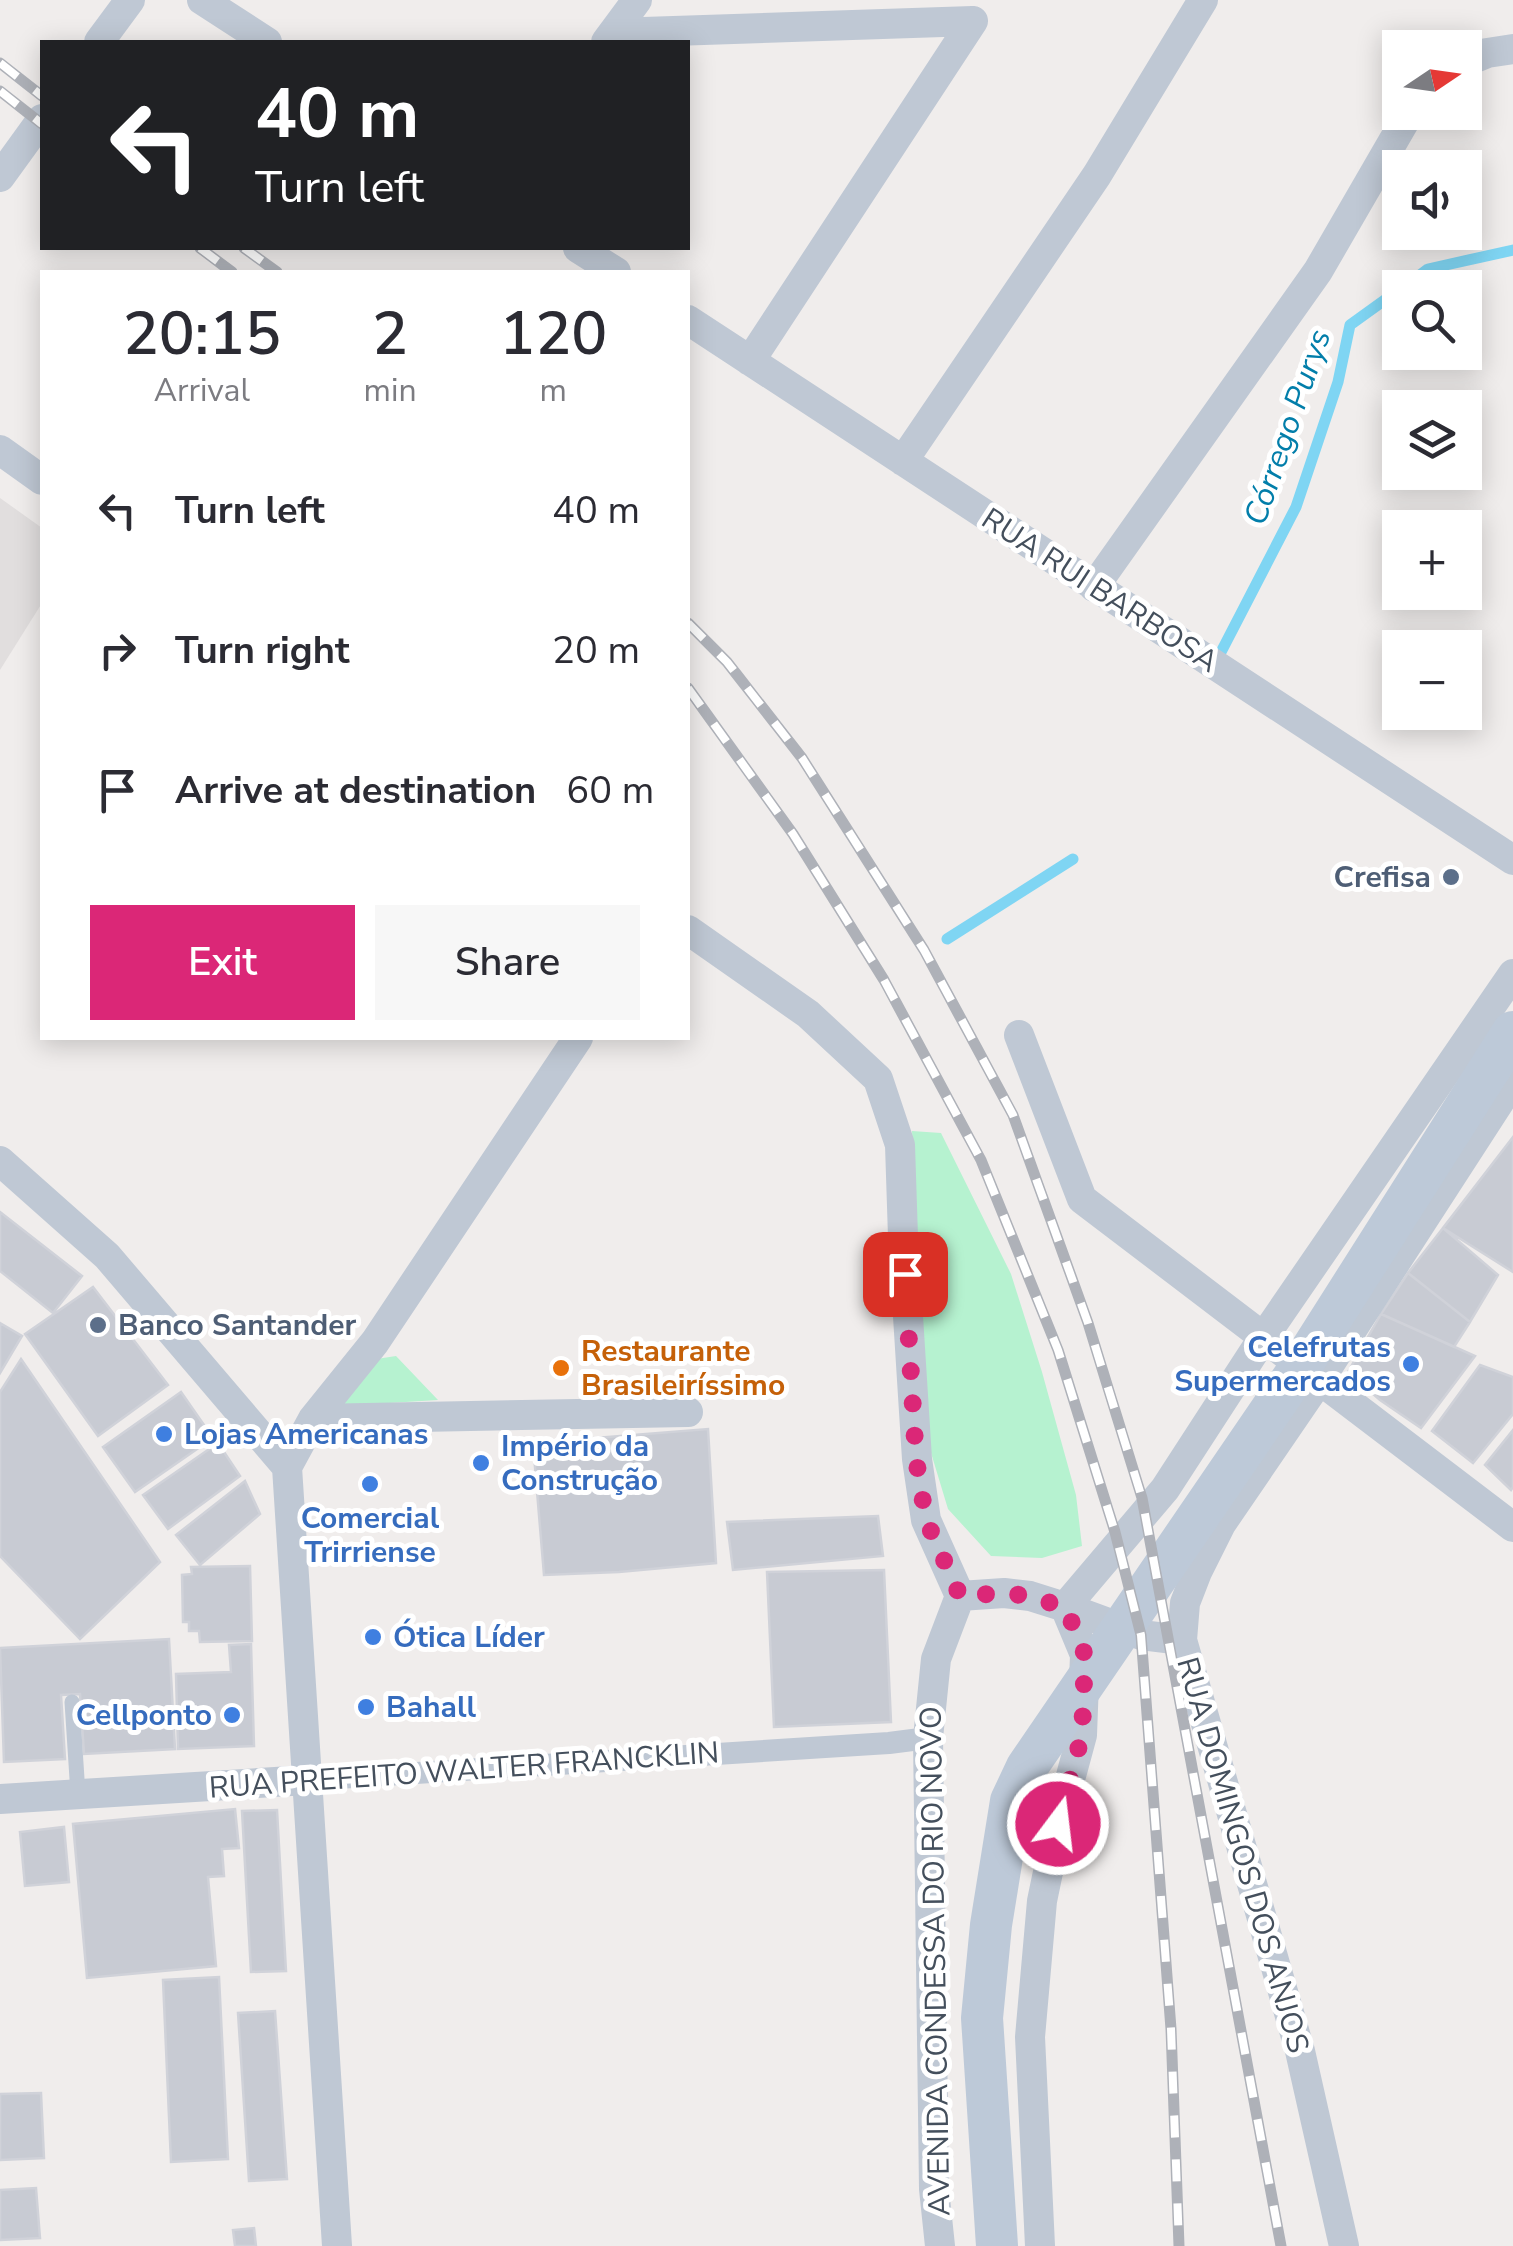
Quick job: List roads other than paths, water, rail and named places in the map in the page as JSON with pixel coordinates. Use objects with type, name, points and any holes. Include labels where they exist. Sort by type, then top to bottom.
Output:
[{"type":"main road","points":[[997,2246],[982,2018],[990,1925],[1011,1801],[1028,1767],[1301,1366],[1513,1032]]},
{"type":"street","points":[[100,40],[130,0]]},
{"type":"street","points":[[202,0],[264,40]]},
{"type":"street","points":[[610,38],[637,0]]},
{"type":"street","points":[[903,462],[1097,175],[1204,0]]},
{"type":"street","points":[[610,38],[974,22],[750,361]]},
{"type":"street","points":[[1482,56],[1513,49]]},
{"type":"street","points":[[0,177],[40,122]]},
{"type":"street","points":[[1094,587],[1318,271],[1400,130]]},
{"type":"street","points":[[581,250],[613,270]]},
{"type":"street","name":"RUA RUI BARBOSA","points":[[690,321],[1513,860]]},
{"type":"street","points":[[0,450],[40,479]]},
{"type":"street","points":[[690,931],[808,1014],[878,1079],[900,1145],[916,1459],[926,1520],[960,1596],[1030,1596],[1141,1636],[1182,1640]]},
{"type":"street","points":[[1066,1608],[1165,1489],[1263,1338],[1513,974]]},
{"type":"street","points":[[1019,1034],[1082,1200],[1513,1527]]},
{"type":"street","points":[[336,2246],[286,1468],[313,1419],[375,1342],[577,1040]]},
{"type":"street","name":"RUA DOMINGOS DOS ANJOS","points":[[1344,2246],[1300,2051],[1182,1640],[1185,1604],[1222,1524],[1513,1081]]},
{"type":"street","points":[[0,1161],[107,1256],[286,1468]]},
{"type":"street","points":[[313,1419],[688,1412]]},
{"type":"street","name":"AVENIDA CONDESSA DO RIO NOVO","points":[[940,2246],[934,2190],[928,1738],[936,1659],[960,1596]]},
{"type":"street","points":[[1040,2246],[1030,2038],[1038,1940],[1058,1824],[1082,1735],[1085,1655],[1066,1608]]},
{"type":"street","name":"RUA PREFEITO WALTER FRANCKLIN","points":[[0,1799],[928,1738]]},
{"type":"lane","points":[[72,1702],[78,1794]]},
{"type":"waterway","name":"Córrego Purys","points":[[1427,270],[1513,250]]},
{"type":"waterway","name":"Córrego Purys","points":[[1220,654],[1296,507],[1338,382],[1350,325],[1382,302]]},
{"type":"waterway","name":"Córrego Purys","points":[[947,939],[1073,859]]},
{"type":"railway","points":[[0,63],[40,94]]},
{"type":"railway","points":[[0,91],[40,122]]},
{"type":"railway","points":[[203,250],[229,270]]},
{"type":"railway","points":[[247,250],[274,270]]},
{"type":"railway","points":[[690,625],[727,662],[802,758],[924,950],[1013,1115],[1088,1323],[1142,1498],[1281,2246]]},
{"type":"railway","points":[[690,691],[793,834],[884,980],[981,1160],[1058,1350],[1115,1532],[1141,1635],[1171,2029],[1179,2246]]},
{"type":"place","name":"Crefisa","points":[[1451,877]]},
{"type":"place","name":"Banco Santander","points":[[98,1325]]},
{"type":"place","name":"Celefrutas Supermercados","points":[[1411,1364]]},
{"type":"place","name":"Restaurante Brasileiríssimo","points":[[561,1368]]},
{"type":"place","name":"Lojas Americanas","points":[[164,1434]]},
{"type":"place","name":"Império da Construção","points":[[481,1463]]},
{"type":"place","name":"Comercial Trirriense","points":[[370,1484]]},
{"type":"place","name":"Ótica Líder","points":[[373,1637]]},
{"type":"place","name":"Bahall","points":[[366,1707]]},
{"type":"place","name":"Cellponto","points":[[232,1715]]}]
